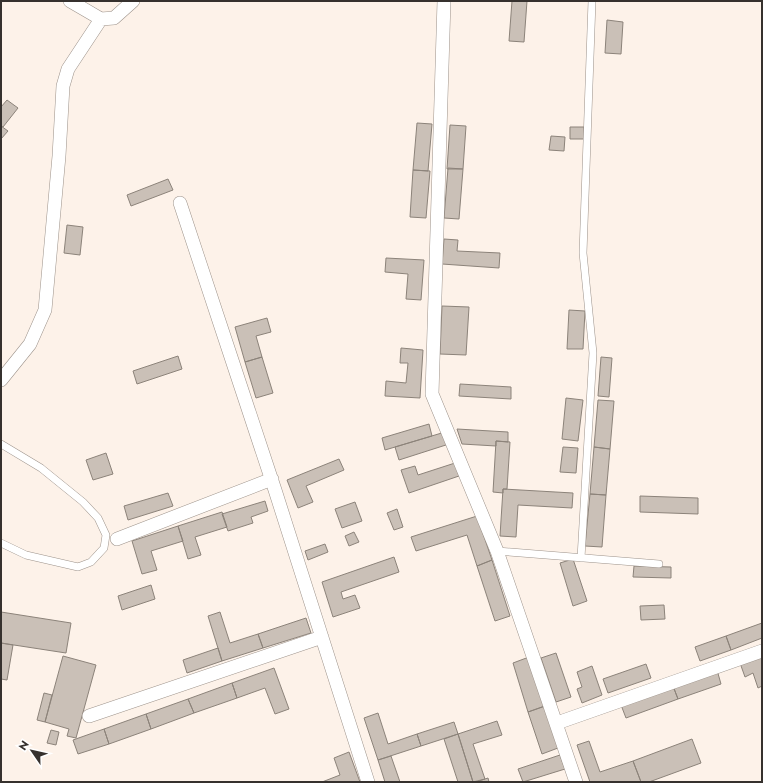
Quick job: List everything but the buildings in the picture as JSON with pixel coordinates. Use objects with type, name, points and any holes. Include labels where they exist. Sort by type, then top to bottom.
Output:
[{"type":"street","points":[[70,1],[101,19],[114,18],[133,1]]},
{"type":"street","points":[[444,1],[432,394],[497,551],[576,782]]},
{"type":"street","points":[[1,380],[30,344],[45,310],[64,86],[68,69],[101,19]]},
{"type":"street","points":[[180,203],[272,479],[368,782]]},
{"type":"street","points":[[117,539],[272,479]]},
{"type":"street","points":[[89,716],[322,637]]},
{"type":"street","points":[[557,723],[762,651]]},
{"type":"lane","points":[[581,558],[593,353],[583,253],[592,1]]},
{"type":"lane","points":[[1,444],[41,468],[83,502],[98,518],[106,535],[104,548],[91,562],[78,567],[26,555],[1,543]]},
{"type":"lane","points":[[497,551],[659,564]]}]
